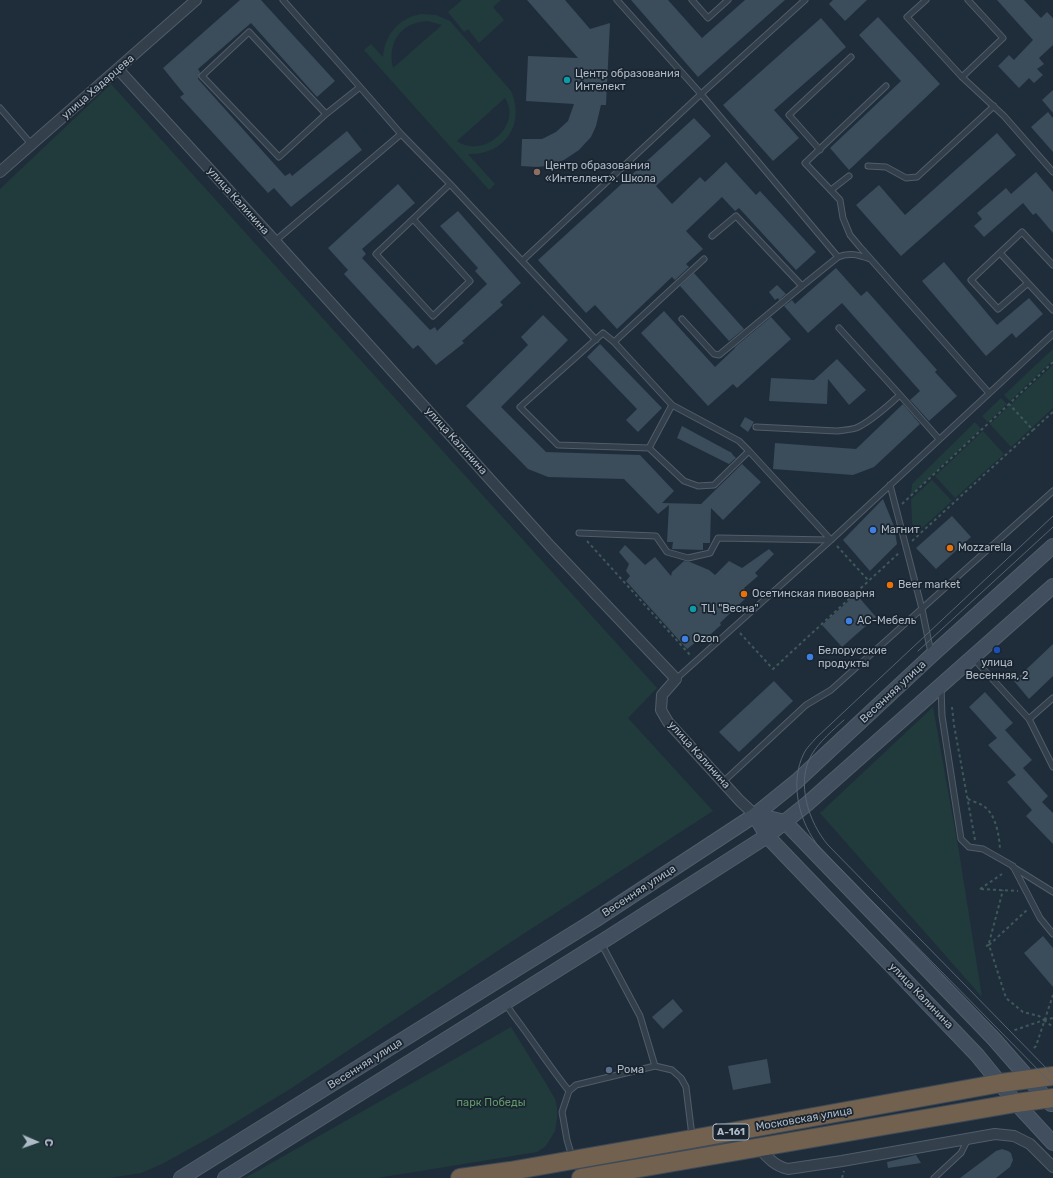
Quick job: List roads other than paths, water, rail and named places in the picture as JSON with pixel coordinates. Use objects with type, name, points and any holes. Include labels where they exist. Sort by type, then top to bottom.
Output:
[{"type":"highway","name":"Московская улица","points":[[460,1178],[510,1171],[1001,1083],[1053,1076]]},
{"type":"highway","name":"Московская улица","points":[[581,1178],[655,1169],[759,1148],[1016,1103],[1051,1101]]},
{"type":"street","name":"улица Хадарцева","points":[[0,172],[196,0]]},
{"type":"street","name":"улица Калинина","points":[[118,69],[551,547],[676,679],[662,695],[661,710],[668,722],[754,815],[767,836],[978,1055],[1016,1103],[1053,1143]]},
{"type":"street","name":"Весенняя улица","points":[[181,1178],[582,928],[754,815],[797,781],[932,655],[1053,546]]},
{"type":"street","name":"Весенняя улица","points":[[225,1178],[767,836],[808,804],[1053,586]]},
{"type":"street","points":[[754,815],[785,822]]},
{"type":"street","name":"улица Калинина","points":[[785,822],[994,1039],[1029,1080],[1051,1101]]},
{"type":"street","points":[[759,1148],[770,1160],[780,1167],[788,1169],[995,1134],[1014,1136],[1030,1144],[1048,1157],[1053,1167]]},
{"type":"lane","points":[[283,0],[401,134],[450,184],[596,340]]},
{"type":"lane","points":[[617,0],[701,94],[838,257]]},
{"type":"lane","points":[[692,0],[708,18],[728,0]]},
{"type":"lane","points":[[522,261],[701,94],[805,0]]},
{"type":"lane","points":[[926,0],[907,17],[962,77],[994,106],[1053,172]]},
{"type":"lane","points":[[962,77],[1002,38],[968,0]]},
{"type":"lane","points":[[326,114],[249,32],[202,76],[279,157],[326,114],[360,87]]},
{"type":"lane","points":[[820,150],[789,115],[851,56]]},
{"type":"lane","points":[[886,86],[820,150],[805,162],[840,200],[843,218],[850,235],[989,393]]},
{"type":"lane","points":[[868,166],[886,167],[906,178],[917,177],[994,106]]},
{"type":"lane","points":[[0,108],[32,145]]},
{"type":"lane","points":[[275,241],[401,134]]},
{"type":"lane","points":[[831,190],[849,176]]},
{"type":"lane","points":[[413,219],[470,281],[433,316],[376,254],[413,219],[450,184]]},
{"type":"lane","points":[[712,236],[736,216],[802,286]]},
{"type":"lane","points":[[1028,284],[998,309],[971,280],[1022,232],[1053,265]]},
{"type":"lane","points":[[1000,253],[1053,310]]},
{"type":"lane","points":[[682,319],[714,354],[719,355],[838,257],[853,254],[872,260]]},
{"type":"lane","points":[[614,342],[704,259]]},
{"type":"lane","points":[[839,328],[939,439]]},
{"type":"lane","points":[[749,451],[714,485],[698,486],[684,481],[649,448],[558,445],[520,407],[603,333],[614,342],[672,405],[739,441],[749,451],[831,540]]},
{"type":"lane","points":[[676,679],[735,628],[1053,334]]},
{"type":"lane","points":[[756,427],[837,431],[848,430],[867,421],[900,395]]},
{"type":"lane","points":[[649,448],[672,405]]},
{"type":"lane","points":[[890,485],[922,609],[932,655]]},
{"type":"lane","points":[[723,782],[806,705],[831,690],[1053,491]]},
{"type":"lane","points":[[579,533],[656,536],[667,552],[688,558],[710,553],[718,538],[831,540]]},
{"type":"lane","points":[[973,658],[1028,719],[1053,767]]},
{"type":"lane","points":[[941,686],[942,716],[961,839],[969,847],[983,849],[1013,866],[1053,892]]},
{"type":"lane","points":[[1028,719],[1053,698]]},
{"type":"lane","points":[[1013,866],[1040,918],[1053,934]]},
{"type":"lane","points":[[601,942],[640,1016],[655,1066]]},
{"type":"lane","points":[[505,1002],[540,1054],[569,1091]]},
{"type":"lane","points":[[573,1159],[567,1140],[562,1112],[569,1091],[576,1085],[655,1066],[672,1070],[686,1087],[692,1139]]},
{"type":"lane","points":[[934,1178],[961,1153],[968,1139]]},
{"type":"tram line","points":[[1053,516],[816,738],[805,751],[797,777],[798,802],[802,815],[807,827],[820,848],[1053,1085]]},
{"type":"tram line","points":[[918,651],[1053,527]]},
{"type":"tram line","points":[[844,720],[815,749],[807,765],[805,777],[806,802],[821,836],[828,845],[1053,1075]]},
{"type":"place","name":"Центр образования Интелект","points":[[567,80]]},
{"type":"place","name":"Центр образования «Интеллект». Школа","points":[[537,172]]},
{"type":"place","name":"Магнит","points":[[873,530]]},
{"type":"place","name":"Mozzarella","points":[[950,548]]},
{"type":"place","name":"Beer market","points":[[890,585]]},
{"type":"place","name":"Осетинская пивоварня","points":[[744,594]]},
{"type":"place","name":"ТЦ \"Весна\"","points":[[693,609]]},
{"type":"place","name":"АС-Мебель","points":[[849,621]]},
{"type":"place","name":"Ozon","points":[[685,639]]},
{"type":"place","name":"улица Весенняя, 2","points":[[997,650]]},
{"type":"place","name":"Белорусские продукты","points":[[810,657]]},
{"type":"place","name":"Рома","points":[[609,1070]]},
{"type":"park label","name":"парк Победы","points":[[491,1103]]}]
